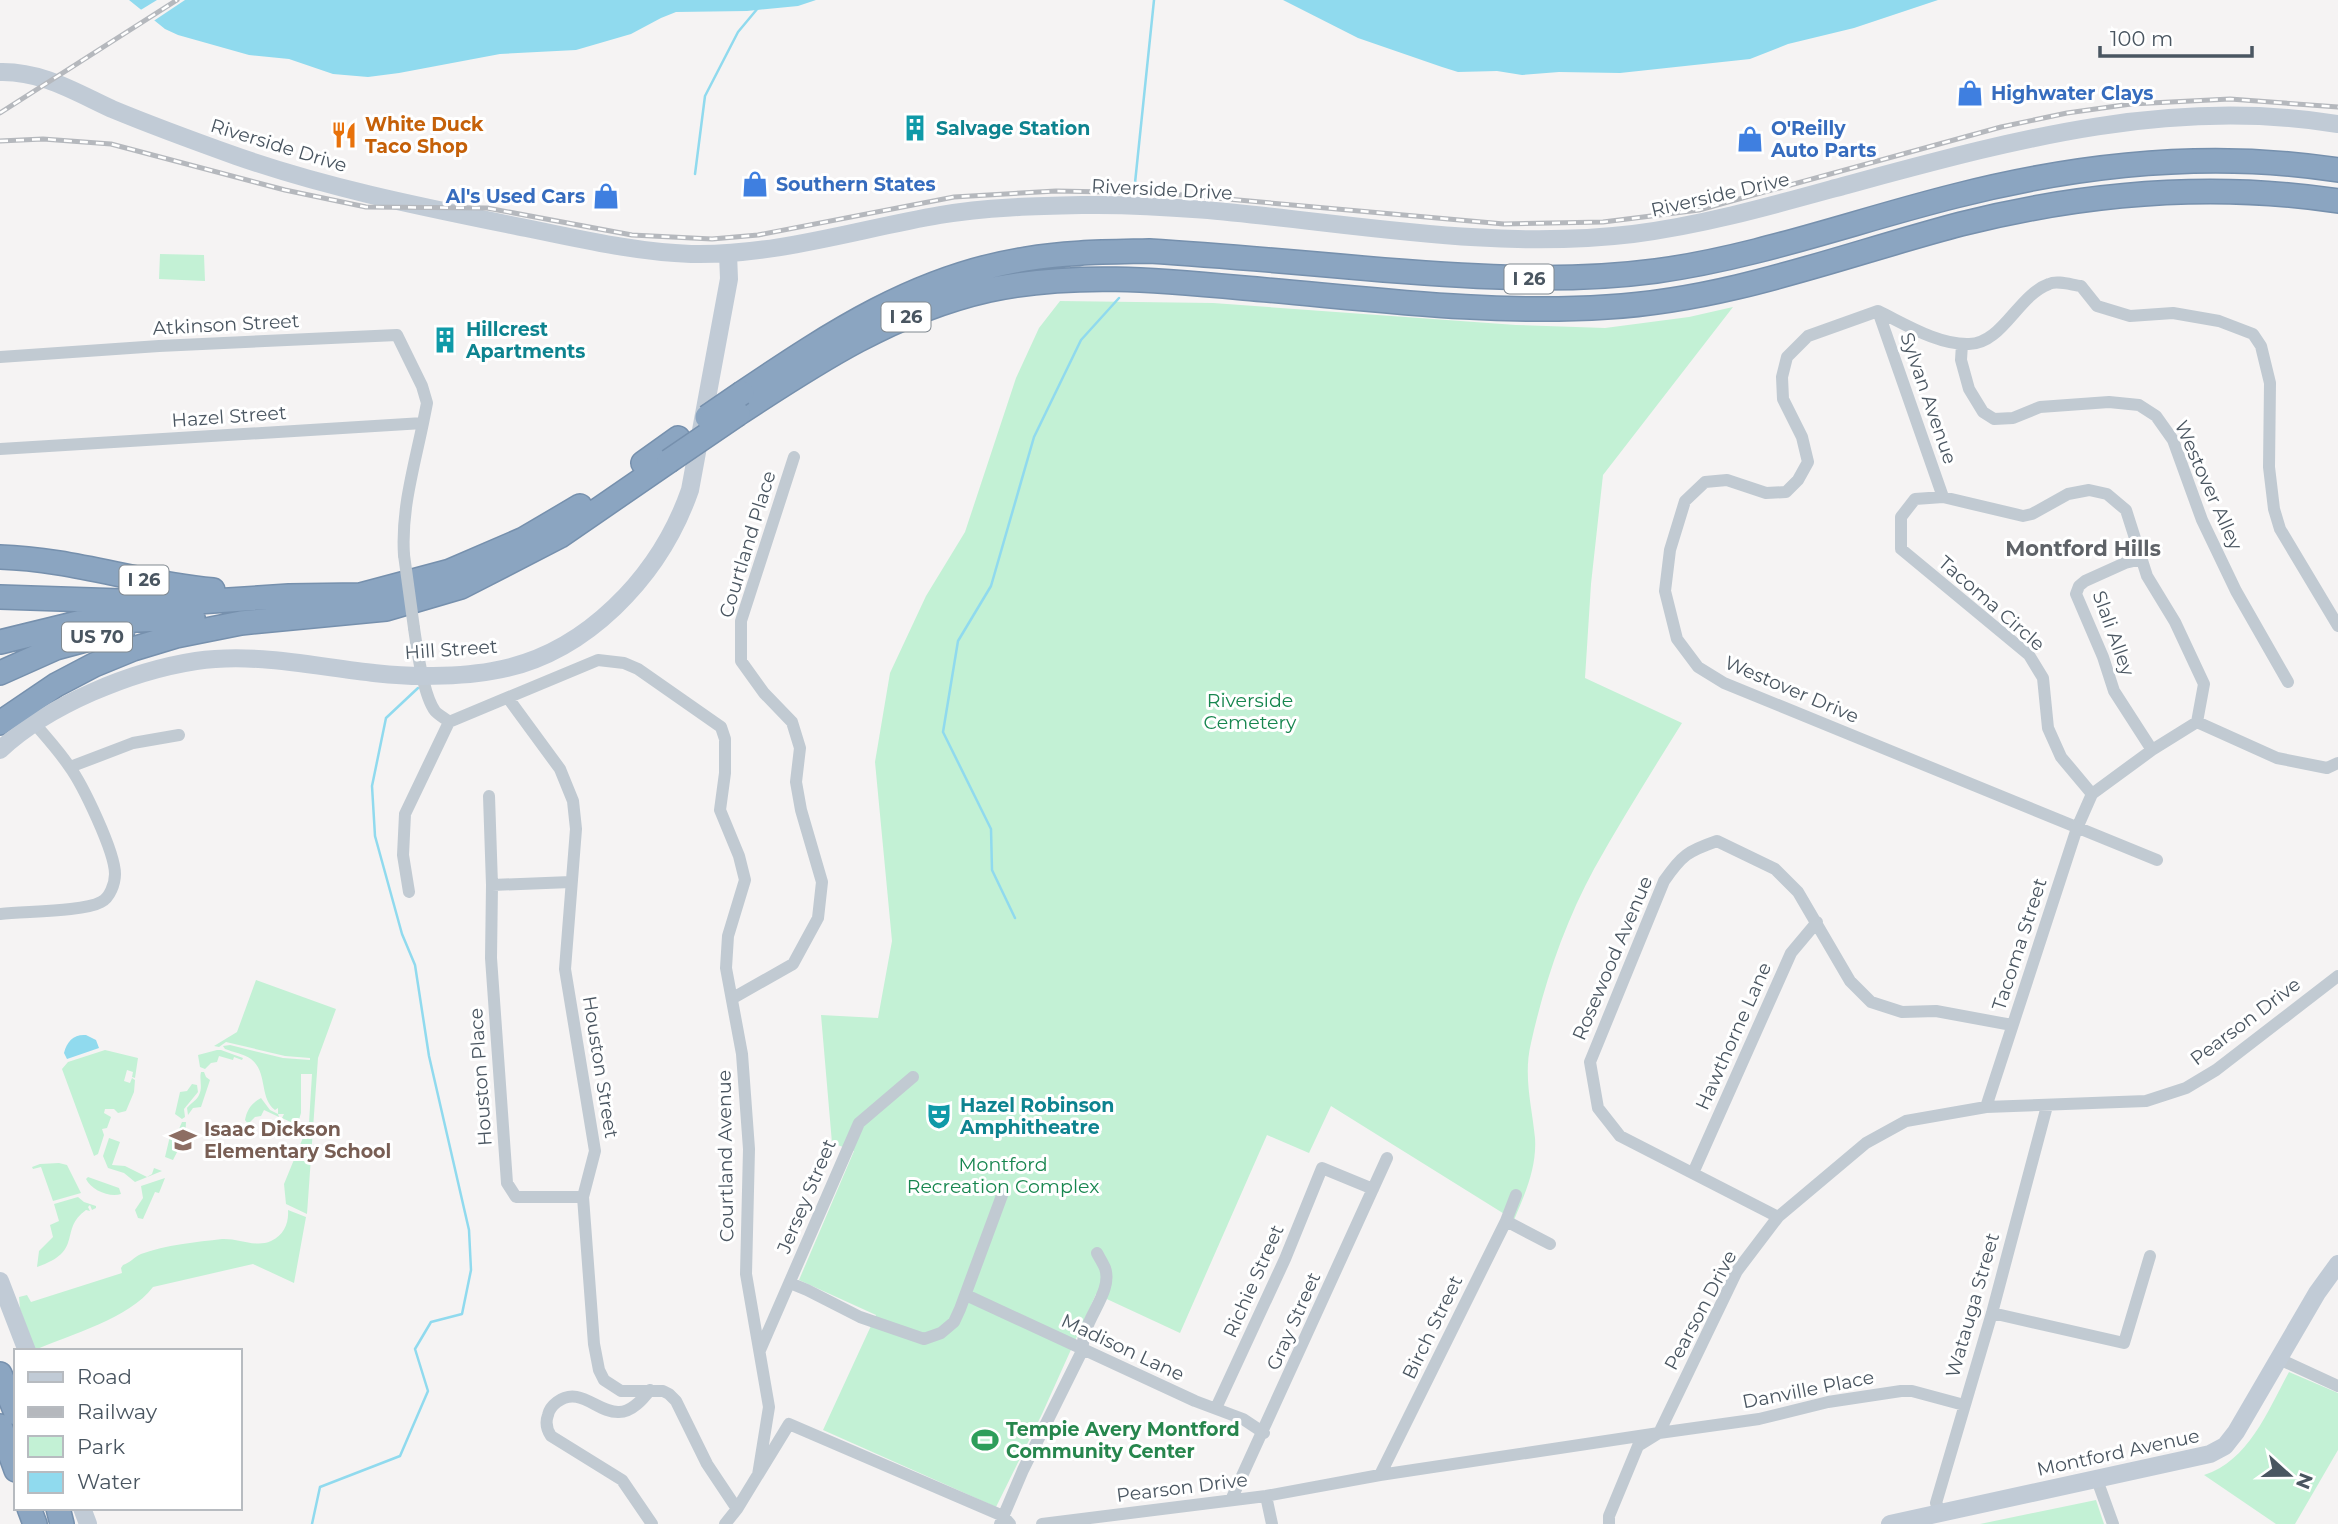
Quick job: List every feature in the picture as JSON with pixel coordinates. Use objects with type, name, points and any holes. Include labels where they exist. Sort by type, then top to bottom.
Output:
[{"type":"highway","name":"I 26","points":[[0,642],[82,622],[186,617],[241,623],[386,609],[461,587],[560,536],[669,461],[740,403],[852,322],[901,297],[982,268],[1024,259],[1098,252],[1149,251],[1506,279],[1611,276],[1690,266],[1742,255],[1951,197],[2081,169],[2152,161],[2216,161],[2308,165],[2338,170]]},
{"type":"highway","name":"I 26","points":[[0,556],[52,561],[174,585],[228,591],[274,591],[289,596],[360,595],[450,571],[524,539],[583,505],[678,438],[885,326],[947,302],[988,290],[1059,280],[1141,280],[1465,307],[1559,310],[1612,307],[1698,296],[1959,225],[2083,200],[2153,192],[2214,191],[2338,201]]},
{"type":"highway","name":"US 70","points":[[0,597],[182,603],[289,596]]},
{"type":"highway","name":"US 70","points":[[0,673],[56,648],[85,640],[118,631],[198,619]]},
{"type":"highway","points":[[0,723],[56,685],[94,665],[176,636],[241,623]]},
{"type":"highway","points":[[0,1374],[4,1424],[14,1462]]},
{"type":"main road","name":"Riverside Drive","points":[[0,72],[37,76],[153,125],[245,159],[422,208],[618,248],[673,253],[728,253],[947,214],[1086,205],[1220,212],[1474,237],[1576,238],[1628,234],[1672,228],[1760,208],[1979,149],[2077,128],[2128,121],[2222,116],[2338,124]]},
{"type":"main road","name":"Hill Street","points":[[0,750],[35,724],[111,683],[133,675],[197,661],[281,661],[422,676],[493,671],[529,660],[572,639],[597,622],[632,590],[668,540],[681,516],[690,490],[729,279],[728,253]]},
{"type":"main road","name":"Montford Avenue","points":[[1890,1524],[2210,1454],[2225,1446],[2236,1432],[2317,1293],[2338,1264]]},
{"type":"main road","points":[[0,1281],[26,1349]]},
{"type":"street","points":[[1878,311],[1928,335],[1962,344],[1976,344],[1989,338],[2025,299],[2050,282],[2081,286],[2097,306],[2130,316],[2174,313],[2219,321],[2253,334],[2262,346],[2270,383],[2269,467],[2274,509],[2280,529],[2338,626]]},
{"type":"street","name":"Sylvan Avenue","points":[[1878,311],[1943,497]]},
{"type":"street","name":"Westover Drive","points":[[1878,311],[1808,336],[1787,357],[1782,377],[1783,399],[1802,437],[1808,462],[1798,480],[1786,492],[1766,493],[1727,480],[1705,482],[1685,500],[1670,550],[1665,591],[1676,639],[1698,667],[1724,683],[2077,828]]},
{"type":"street","name":"Atkinson Street","points":[[0,358],[159,346],[397,335],[422,386],[427,403],[423,423]]},
{"type":"street","name":"Westover Alley","points":[[1962,344],[1961,360],[1969,389],[1983,412],[1994,419],[2013,418],[2040,407],[2109,402],[2139,405],[2156,416],[2173,440],[2202,520],[2235,588],[2288,682]]},
{"type":"street","points":[[409,892],[403,855],[405,814],[449,722],[435,711],[422,676],[404,555],[402,530],[405,509],[423,423]]},
{"type":"street","name":"Hazel Street","points":[[0,449],[423,423]]},
{"type":"street","name":"Courtland Place","points":[[733,998],[793,964],[818,918],[822,882],[801,810],[796,782],[800,748],[792,722],[764,694],[741,661],[741,621],[794,457]]},
{"type":"street","name":"Tacoma Circle","points":[[2092,794],[2061,757],[2048,728],[2043,678],[2029,655],[1901,549],[1901,517],[1915,499],[1943,497],[2023,516],[2032,514],[2068,494],[2089,490],[2107,494],[2126,510],[2147,576],[2175,622],[2204,684],[2197,722]]},
{"type":"street","name":"Slali Alley","points":[[2142,559],[2125,563],[2085,582],[2079,586],[2076,594],[2103,657],[2114,691],[2152,750]]},
{"type":"street","name":"Courtland Avenue","points":[[449,722],[598,660],[624,663],[638,669],[721,727],[725,739],[725,773],[720,810],[739,856],[745,880],[728,936],[726,968],[742,1054],[748,1149],[746,1274],[769,1407],[758,1475],[725,1524]]},
{"type":"street","name":"Houston Street","points":[[508,698],[564,775],[573,801],[576,829],[565,969],[596,1151],[583,1197],[594,1344],[599,1370],[604,1380],[621,1391],[663,1391],[676,1401],[707,1465],[737,1509]]},
{"type":"street","points":[[2092,794],[2152,750],[2197,722],[2277,758],[2327,768],[2338,763]]},
{"type":"street","points":[[0,914],[83,908],[103,901],[111,891],[116,876],[113,861],[83,788],[70,767],[35,724]]},
{"type":"street","points":[[70,767],[133,743],[179,735]]},
{"type":"street","name":"Tacoma Street","points":[[1986,1107],[2077,828],[2092,794]]},
{"type":"street","name":"Houston Place","points":[[489,796],[491,958],[507,1183],[516,1197],[583,1197]]},
{"type":"street","points":[[2077,828],[2157,859]]},
{"type":"street","name":"Rosewood Avenue","points":[[1778,1217],[1620,1136],[1598,1108],[1590,1062],[1664,881],[1689,851],[1717,841],[1775,869],[1798,892],[1850,981],[1871,1002],[1902,1012],[1936,1011],[2012,1026]]},
{"type":"street","points":[[492,885],[571,882]]},
{"type":"street","name":"Hawthorne Lane","points":[[1693,1173],[1791,953],[1817,922]]},
{"type":"street","name":"Pearson Drive","points":[[1042,1524],[1266,1496],[1380,1475],[1659,1433],[1737,1271],[1778,1217],[1866,1143],[1906,1121],[1986,1107],[2146,1101],[2186,1088],[2216,1070],[2338,976]]},
{"type":"street","name":"Jersey Street","points":[[760,1350],[859,1123],[913,1077]]},
{"type":"street","name":"Watauga Street","points":[[1941,1512],[1936,1503],[1992,1313],[2047,1106]]},
{"type":"street","name":"Gray Street","points":[[1231,1500],[1264,1433],[1387,1158]]},
{"type":"street","name":"Richie Street","points":[[1216,1408],[1285,1259],[1322,1168],[1373,1189]]},
{"type":"street","points":[[790,1283],[860,1317],[924,1339],[941,1333],[954,1322],[966,1295],[1004,1190]]},
{"type":"street","name":"Birch Street","points":[[1380,1475],[1506,1221],[1516,1195]]},
{"type":"street","points":[[1506,1221],[1550,1244]]},
{"type":"street","points":[[758,1475],[789,1424],[1004,1521],[1023,1470],[1083,1349],[1082,1338],[1105,1289],[1107,1270],[1097,1253]]},
{"type":"street","points":[[1992,1313],[2124,1343],[2150,1256]]},
{"type":"street","name":"Madison Lane","points":[[966,1295],[1195,1401],[1243,1419],[1264,1433]]},
{"type":"street","points":[[2279,1359],[2338,1386]]},
{"type":"street","points":[[649,1390],[637,1404],[619,1413],[583,1398],[569,1396],[551,1407],[547,1419],[551,1436],[625,1483],[652,1524]]},
{"type":"street","name":"Danville Place","points":[[1659,1433],[1759,1419],[1828,1402],[1901,1391],[1912,1391],[1964,1405]]},
{"type":"street","points":[[1609,1524],[1609,1516],[1638,1446],[1659,1433]]},
{"type":"street","points":[[2096,1477],[2113,1524]]},
{"type":"street","points":[[1266,1496],[1272,1524]]},
{"type":"green space","points":[[160,254],[204,255],[205,281],[159,279]]},
{"type":"green space","name":"Riverside Cemetery","points":[[1060,301],[1213,303],[1516,325],[1605,328],[1689,317],[1733,307],[1603,475],[1591,584],[1585,678],[1682,723],[1594,869],[1574,910],[1542,998],[1529,1055],[1528,1079],[1535,1138],[1534,1159],[1514,1220],[1331,1106],[1309,1153],[1267,1135],[1180,1333],[1096,1294],[1042,1414],[996,1507],[823,1430],[876,1315],[799,1280],[854,1151],[832,1143],[821,1015],[878,1018],[892,941],[875,762],[890,673],[926,596],[965,532],[1016,378],[1039,328]]},
{"type":"green space","points":[[256,980],[336,1009],[318,1058],[307,1214],[286,1204],[284,1184],[309,1123],[312,1074],[301,1074],[301,1113],[294,1136],[292,1136],[297,1125],[282,1118],[284,1114],[278,1114],[278,1108],[275,1110],[270,1105],[256,1064],[248,1057],[223,1046],[230,1045],[283,1058],[310,1058],[285,1056],[226,1042],[219,1047],[214,1046],[237,1032]]},
{"type":"green space","points":[[105,1050],[138,1058],[135,1078],[132,1077],[133,1072],[127,1070],[124,1081],[130,1083],[132,1078],[135,1080],[134,1092],[126,1111],[118,1113],[114,1109],[105,1109],[104,1113],[111,1117],[107,1128],[102,1129],[104,1135],[98,1154],[94,1156],[62,1069],[68,1062]]},
{"type":"green space","points":[[217,1050],[243,1058],[234,1057],[233,1060],[219,1056],[217,1062],[211,1063],[205,1069],[200,1067],[198,1055]]},
{"type":"green space","points":[[201,1072],[210,1080],[201,1107],[193,1108],[188,1115],[187,1108],[200,1092]]},
{"type":"green space","points":[[192,1084],[197,1085],[198,1092],[184,1109],[185,1117],[182,1119],[175,1114],[180,1092],[187,1091]]},
{"type":"green space","points":[[261,1098],[270,1110],[279,1117],[264,1110],[261,1116],[255,1117],[248,1124],[245,1120],[250,1107]]},
{"type":"green space","points":[[182,1122],[186,1122],[185,1133],[173,1160],[165,1157],[171,1132],[179,1129]]},
{"type":"green space","points":[[109,1138],[120,1142],[112,1165],[125,1166],[147,1177],[152,1174],[154,1168],[162,1171],[135,1182],[124,1173],[108,1168],[103,1156]]},
{"type":"green space","points":[[40,1164],[67,1165],[81,1193],[53,1201],[41,1167],[32,1167]]},
{"type":"green space","points":[[88,1177],[119,1188],[121,1194],[112,1195],[96,1190],[88,1183]]},
{"type":"green space","points":[[165,1178],[159,1193],[155,1192],[143,1219],[138,1218],[135,1210],[143,1198],[141,1186]]},
{"type":"green space","points":[[78,1197],[96,1208],[92,1210],[90,1205],[90,1211],[86,1210],[78,1218],[61,1254],[37,1267],[39,1251],[53,1237],[50,1225],[59,1221],[54,1204]]},
{"type":"green space","points":[[288,1210],[306,1217],[294,1283],[253,1264],[153,1287],[143,1298],[115,1317],[35,1349],[20,1309],[19,1297],[27,1295],[31,1302],[122,1273],[123,1265],[141,1254],[160,1248],[222,1239],[265,1243],[282,1232],[288,1219]]},
{"type":"green space","points":[[2289,1372],[2338,1393],[2338,1450],[2295,1524],[2276,1524],[2204,1475],[2220,1468],[2245,1446],[2265,1418]]},
{"type":"green space","points":[[2096,1500],[2104,1524],[1980,1524]]},
{"type":"water","points":[[129,0],[816,0],[798,6],[747,11],[676,12],[631,34],[576,50],[500,54],[368,77],[333,74],[289,59],[249,55],[178,35],[165,29]]},
{"type":"water","points":[[1283,0],[1938,0],[1854,28],[1788,44],[1750,59],[1620,73],[1559,72],[1522,75],[1497,71],[1458,72],[1442,67],[1358,38]]},
{"type":"water","points":[[86,1035],[96,1040],[99,1048],[67,1059],[64,1053],[69,1042],[75,1037]]},
{"type":"pier","points":[[157,0],[185,0],[152,22],[139,11]]},
{"type":"waterway","points":[[1135,183],[1154,0]]},
{"type":"waterway","points":[[695,174],[705,96],[738,32],[758,8]]},
{"type":"waterway","points":[[1015,918],[992,870],[991,829],[943,732],[958,641],[991,586],[1034,437],[1081,340],[1119,298]]},
{"type":"waterway","points":[[312,1524],[320,1487],[400,1456],[428,1391],[415,1349],[431,1322],[462,1314],[471,1270],[469,1230],[429,1056],[415,965],[402,934],[375,836],[372,786],[386,718],[418,688]]},
{"type":"railway","points":[[0,113],[177,0]]},
{"type":"railway","points":[[0,141],[43,139],[111,144],[285,190],[366,207],[487,208],[632,235],[712,239],[758,235],[954,197],[1056,191],[1160,193],[1504,224],[1603,222],[1699,210],[2001,127],[2067,113],[2131,104],[2230,99],[2338,107]]},
{"type":"place","name":"Highwater Clays","points":[[1970,93]]},
{"type":"place","name":"Salvage Station","points":[[915,128]]},
{"type":"place","name":"White Duck Taco Shop","points":[[344,135]]},
{"type":"place","name":"O'Reilly Auto Parts","points":[[1750,139]]},
{"type":"place","name":"Southern States","points":[[755,184]]},
{"type":"place","name":"Al's Used Cars","points":[[606,196]]},
{"type":"place","name":"Hillcrest Apartments","points":[[445,340]]},
{"type":"place","name":"Hazel Robinson Amphitheatre","points":[[939,1116]]},
{"type":"place","name":"Isaac Dickson Elementary School","points":[[183,1140]]},
{"type":"place","name":"Tempie Avery Montford Community Center","points":[[985,1440]]},
{"type":"district","name":"Montford Hills","points":[[2083,549]]},
{"type":"park label","name":"Montford Recreation Complex","points":[[1003,1175]]}]
